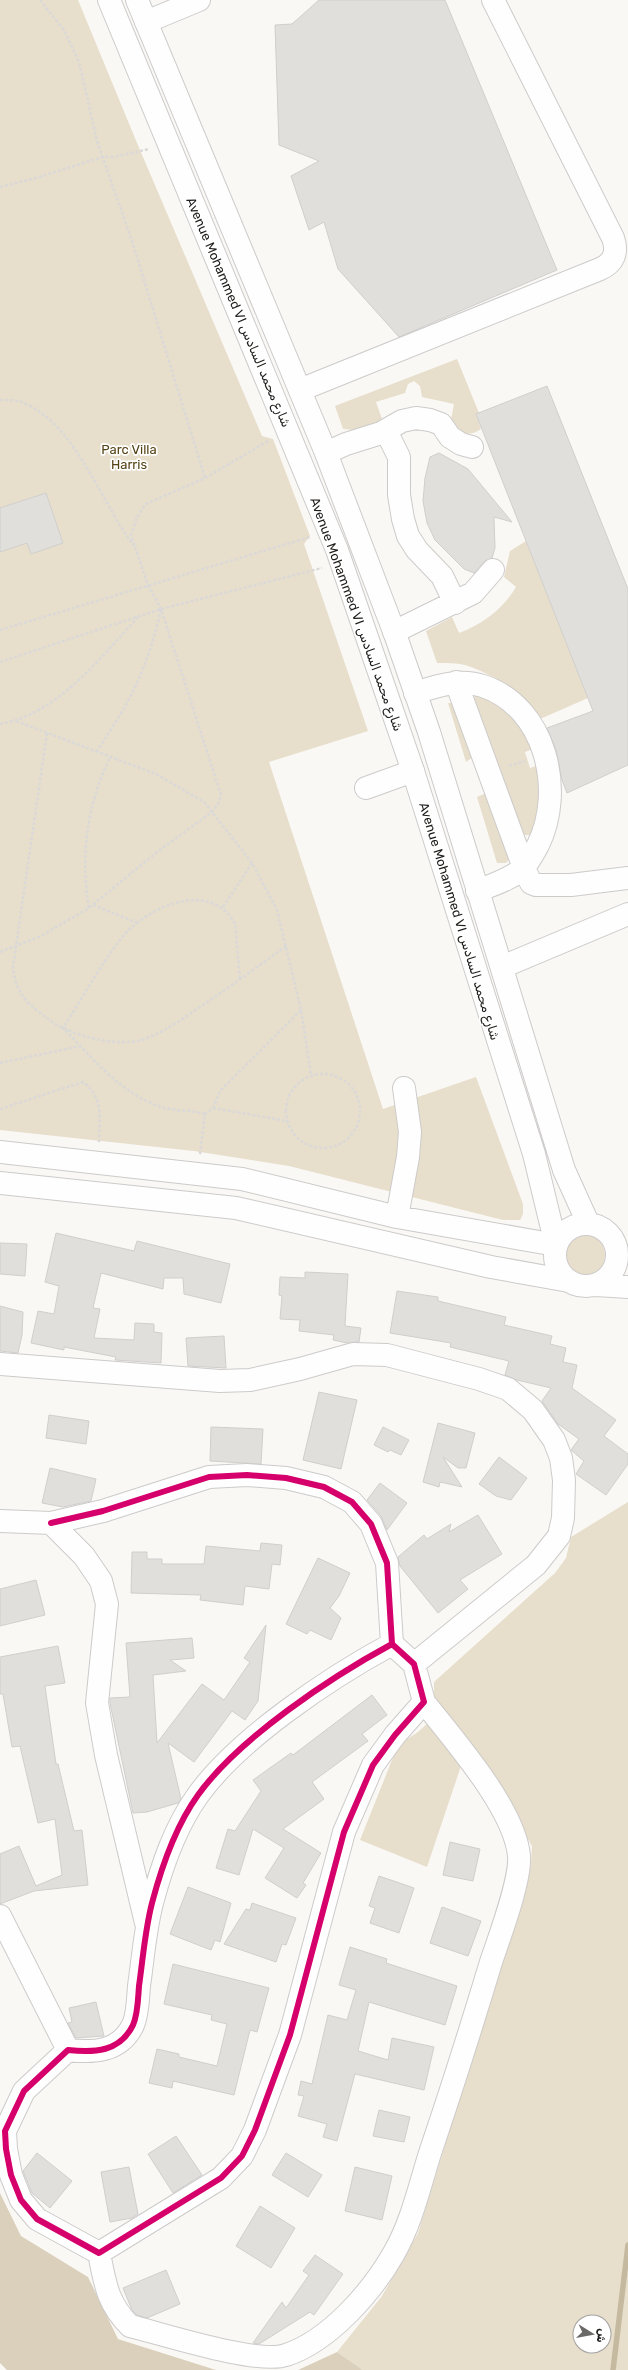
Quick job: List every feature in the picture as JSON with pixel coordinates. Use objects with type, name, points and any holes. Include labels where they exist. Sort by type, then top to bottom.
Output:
[{"type":"street","name":"Avenue Mohammed VI شارع محمد السادس","points":[[109,0],[337,550],[413,771],[534,1154],[556,1245]]},
{"type":"street","name":"Avenue Mohammed VI شارع محمد السادس","points":[[137,0],[326,453],[394,632],[415,692],[502,967],[564,1170],[588,1223]]},
{"type":"street","points":[[146,22],[199,0]]},
{"type":"street","points":[[300,390],[600,269],[611,262],[616,246],[613,238],[493,0]]},
{"type":"street","points":[[326,453],[346,444],[386,431],[402,421],[416,418],[430,420],[441,424],[450,437],[461,444],[472,448]]},
{"type":"street","points":[[386,431],[399,457],[399,496],[408,536],[417,550],[442,576],[455,603]]},
{"type":"street","points":[[394,632],[473,593],[493,570]]},
{"type":"street","points":[[456,682],[528,879],[536,885],[571,885],[628,878]]},
{"type":"street","points":[[415,692],[456,682],[484,686],[508,700],[525,717],[539,740],[549,770],[550,804],[541,839],[524,868],[510,877],[477,891]]},
{"type":"street","points":[[366,788],[413,771]]},
{"type":"street","points":[[502,967],[628,914]]},
{"type":"street","points":[[397,1217],[408,1157],[410,1132],[404,1088]]},
{"type":"street","points":[[0,1152],[197,1172],[242,1179],[397,1217],[503,1238],[556,1245]]},
{"type":"street","points":[[0,1183],[236,1208],[483,1265],[578,1285],[628,1287]]},
{"type":"street","points":[[569,1282],[561,1275],[556,1266],[556,1245],[560,1236],[568,1228],[588,1223],[607,1231],[622,1252],[613,1270],[606,1279],[596,1285]]},
{"type":"street","points":[[0,1364],[220,1381],[250,1380],[300,1369],[353,1354],[387,1355],[479,1379],[508,1389],[534,1410],[554,1440],[564,1480],[563,1518],[559,1536],[536,1565],[414,1664]]},
{"type":"street","points":[[0,1521],[51,1523],[103,1511],[209,1477],[247,1475],[286,1478],[324,1487],[352,1502],[371,1524],[386,1563],[392,1644],[414,1664],[424,1702],[475,1767],[490,1790],[512,1831],[519,1860],[505,1918],[467,2041],[415,2199],[393,2255],[360,2300],[322,2337],[284,2356],[249,2356],[130,2326],[117,2313],[109,2296],[99,2253],[37,2219],[21,2200],[11,2176],[6,2149],[5,2131],[24,2091],[68,2050],[95,2052],[108,2049],[122,2039],[133,2024],[147,1926],[162,1865],[198,1795],[236,1754],[278,1719],[350,1667],[392,1644]]},
{"type":"street","points":[[51,1523],[84,1556],[101,1581],[107,1604],[96,1703],[106,1755],[147,1926]]},
{"type":"street","points":[[99,2253],[221,2178],[242,2156],[255,2130],[290,2035],[344,1832],[373,1765],[394,1735],[424,1702]]},
{"type":"street","points":[[0,1916],[68,2050]]},
{"type":"path","points":[[40,0],[56,18],[73,46],[79,62],[96,142],[103,157],[132,241],[205,478]]},
{"type":"path","points":[[0,187],[36,178],[103,157],[114,157],[149,149]]},
{"type":"path","points":[[0,400],[23,403],[42,413],[59,431],[80,456],[118,524],[135,548]]},
{"type":"path","points":[[0,952],[41,936],[89,908],[157,852],[212,812],[218,804],[221,795],[161,609],[148,586],[131,535],[133,526],[146,504],[205,478],[273,439]]},
{"type":"path","points":[[0,630],[310,536]]},
{"type":"path","points":[[0,662],[161,609],[322,568]]},
{"type":"path","points":[[96,752],[119,720],[138,684],[152,647],[161,609]]},
{"type":"path","points":[[0,724],[16,721],[36,713],[84,674],[139,617]]},
{"type":"path","points":[[16,721],[156,774],[204,802],[252,863],[277,910],[301,1010],[311,1075]]},
{"type":"path","points":[[47,733],[13,967],[14,977],[22,997],[29,1005],[63,1028],[108,1073],[144,1099],[164,1108],[205,1114]]},
{"type":"path","points":[[89,908],[84,869],[86,829],[92,804],[110,757]]},
{"type":"path","points":[[502,769],[526,760]]},
{"type":"path","points":[[223,907],[252,863]]},
{"type":"path","points":[[63,1028],[121,939],[138,923],[159,910],[192,899],[212,902],[223,907],[235,924],[240,980]]},
{"type":"path","points":[[93,905],[138,923]]},
{"type":"path","points":[[63,1028],[93,1038],[109,1041],[141,1040],[167,1029],[240,980],[286,946]]},
{"type":"path","points":[[197,1172],[205,1114],[212,1108],[215,1099],[227,1083],[301,1010]]},
{"type":"path","points":[[0,1062],[81,1046]]},
{"type":"path","points":[[332,1074],[350,1085],[356,1093],[360,1113],[353,1133],[337,1145],[316,1147],[298,1138],[287,1120],[287,1102],[290,1093],[303,1079],[311,1075],[332,1074]]},
{"type":"path","points":[[0,1109],[83,1082],[93,1089],[100,1103],[99,1163]]},
{"type":"path","points":[[212,1108],[287,1120]]},
{"type":"green space","name":"Parc Villa Harris","points":[[0,0],[78,0],[137,143],[262,436],[273,439],[310,536],[304,544],[368,731],[269,762],[383,1109],[476,1077],[523,1204],[523,1214],[520,1220],[503,1220],[289,1166],[194,1151],[0,1130]]},
{"type":"green space","points":[[457,359],[479,413],[476,414],[481,429],[469,434],[458,431],[450,425],[454,404],[422,397],[420,386],[414,381],[408,384],[405,393],[376,402],[382,419],[381,423],[354,430],[343,429],[335,406]]},
{"type":"green space","points":[[526,541],[588,698],[540,719],[528,702],[507,686],[485,673],[465,665],[455,663],[437,663],[426,631],[452,617],[459,633],[476,625],[499,609],[516,587],[504,577],[510,551]]},
{"type":"green space","points":[[481,695],[489,697],[505,709],[512,716],[535,748],[525,752],[530,768],[540,765],[539,822],[530,835],[524,835],[473,701],[475,696]]},
{"type":"green space","points":[[448,703],[453,703],[476,755],[466,762]]},
{"type":"green space","points":[[489,792],[511,857],[506,863],[497,863],[477,797]]},
{"type":"green space","points":[[584,1234],[599,1240],[605,1255],[599,1270],[584,1276],[569,1270],[563,1255],[569,1240]]},
{"type":"green space","points":[[628,1502],[628,2370],[363,2370],[337,2352],[382,2296],[418,2233],[531,1866],[532,1846],[524,1832],[462,1763],[427,1867],[360,1840],[398,1745],[418,1732],[443,1709],[434,1695],[434,1682],[555,1573],[566,1558],[571,1537]]},
{"type":"shaded area","points":[[0,2193],[21,2236],[88,2277],[118,2339],[216,2370],[7,2370],[0,2363]]},
{"type":"shaded area","points":[[337,2352],[363,2370],[298,2370]]},
{"type":"building","points":[[319,0],[445,0],[557,270],[399,337],[338,269],[324,222],[309,230],[291,176],[319,161],[279,145],[275,25],[292,24]]},
{"type":"building","points":[[547,386],[628,589],[628,765],[567,793],[562,780],[556,750],[547,728],[593,711],[476,414]]},
{"type":"building","points":[[439,453],[468,469],[512,522],[494,517],[495,548],[492,558],[484,562],[474,573],[464,569],[435,540],[427,523],[423,501],[425,478],[430,457]]},
{"type":"building","points":[[46,493],[63,543],[31,554],[27,543],[0,552],[0,508]]},
{"type":"building","points":[[56,1233],[134,1251],[137,1241],[230,1264],[221,1303],[184,1294],[183,1278],[164,1278],[163,1289],[101,1273],[93,1308],[100,1309],[94,1338],[134,1340],[135,1323],[154,1324],[154,1332],[162,1333],[161,1363],[115,1360],[116,1357],[64,1347],[64,1350],[31,1343],[38,1311],[54,1314],[59,1286],[45,1282]]},
{"type":"building","points":[[0,1243],[27,1244],[25,1276],[0,1274]]},
{"type":"building","points":[[305,1272],[348,1274],[345,1326],[361,1328],[359,1342],[347,1343],[333,1340],[334,1335],[299,1331],[300,1320],[280,1319],[282,1296],[279,1295],[280,1277],[305,1278]]},
{"type":"building","points":[[397,1291],[438,1297],[438,1301],[506,1317],[504,1325],[552,1336],[550,1344],[566,1348],[563,1362],[577,1365],[572,1388],[616,1420],[604,1436],[628,1454],[628,1464],[606,1495],[576,1474],[584,1461],[571,1450],[579,1439],[558,1424],[542,1401],[551,1388],[517,1380],[505,1375],[509,1361],[450,1347],[451,1343],[390,1333]]},
{"type":"building","points":[[0,1306],[23,1312],[22,1335],[18,1353],[0,1351]]},
{"type":"building","points":[[224,1336],[226,1368],[188,1366],[186,1338]]},
{"type":"building","points":[[319,1392],[357,1400],[341,1469],[303,1460]]},
{"type":"building","points":[[49,1415],[89,1421],[86,1444],[46,1438]]},
{"type":"building","points":[[438,1423],[475,1433],[466,1468],[458,1468],[443,1457],[462,1487],[440,1482],[439,1487],[423,1482]]},
{"type":"building","points":[[211,1427],[263,1429],[261,1464],[210,1461]]},
{"type":"building","points":[[383,1427],[409,1440],[401,1455],[390,1450],[388,1452],[374,1445]]},
{"type":"building","points":[[499,1457],[527,1478],[511,1500],[496,1496],[479,1484]]},
{"type":"building","points":[[50,1468],[96,1479],[91,1501],[63,1507],[42,1503]]},
{"type":"building","points":[[380,1483],[407,1503],[387,1530],[381,1516],[367,1500]]},
{"type":"building","points":[[478,1515],[502,1554],[460,1580],[468,1589],[438,1613],[400,1566],[398,1557],[424,1535],[427,1539],[451,1524],[449,1532]]},
{"type":"building","points":[[261,1543],[282,1545],[280,1565],[272,1564],[269,1589],[245,1586],[243,1605],[200,1600],[201,1595],[131,1593],[132,1552],[147,1552],[147,1559],[162,1559],[162,1564],[204,1564],[206,1546],[260,1551]]},
{"type":"building","points":[[318,1558],[350,1573],[339,1596],[330,1608],[341,1618],[331,1640],[310,1630],[307,1634],[286,1624]]},
{"type":"building","points":[[36,1580],[45,1615],[0,1626],[0,1589]]},
{"type":"building","points":[[266,1625],[258,1701],[245,1720],[232,1711],[194,1762],[168,1743],[181,1799],[178,1803],[147,1812],[133,1813],[110,1703],[110,1698],[130,1697],[126,1643],[192,1638],[194,1658],[170,1660],[186,1671],[153,1675],[157,1743],[202,1684],[224,1700],[250,1662],[244,1658]]},
{"type":"building","points":[[58,1646],[65,1683],[45,1686],[56,1764],[58,1764],[74,1831],[82,1830],[88,1885],[34,1891],[0,1904],[0,1854],[19,1846],[36,1886],[62,1875],[55,1819],[38,1823],[20,1746],[12,1747],[3,1694],[0,1694],[0,1657]]},
{"type":"building","points":[[372,1695],[387,1715],[362,1734],[368,1741],[312,1782],[324,1799],[283,1829],[321,1853],[303,1883],[306,1885],[297,1898],[265,1878],[284,1848],[253,1829],[239,1875],[216,1868],[228,1829],[235,1831],[261,1791],[253,1780],[291,1753],[293,1755]]},
{"type":"building","points":[[450,1842],[480,1849],[473,1881],[443,1875]]},
{"type":"building","points":[[379,1876],[414,1888],[399,1933],[370,1923],[375,1908],[369,1906]]},
{"type":"building","points":[[188,1887],[231,1903],[220,1942],[215,1940],[211,1950],[170,1934]]},
{"type":"building","points":[[252,1903],[296,1918],[286,1945],[282,1944],[276,1962],[224,1944],[246,1909],[250,1910]]},
{"type":"building","points":[[442,1907],[481,1921],[468,1956],[430,1943]]},
{"type":"building","points":[[350,1947],[387,1959],[386,1963],[457,1986],[445,2025],[369,2002],[358,2051],[388,2060],[392,2038],[434,2047],[424,2090],[355,2074],[337,2141],[323,2137],[327,2124],[298,2116],[304,2096],[298,2095],[301,2081],[312,2084],[328,2015],[347,2020],[356,1990],[339,1985]]},
{"type":"building","points":[[173,1964],[269,1988],[257,2032],[250,2030],[234,2095],[173,2081],[172,2088],[149,2083],[157,2049],[179,2054],[179,2057],[217,2066],[227,2024],[211,2020],[212,2015],[164,2004]]},
{"type":"building","points":[[96,2002],[104,2036],[76,2038],[68,2023],[72,2022],[69,2008]]},
{"type":"building","points":[[379,2110],[410,2117],[404,2142],[373,2136]]},
{"type":"building","points":[[176,2136],[202,2175],[173,2193],[148,2154]]},
{"type":"building","points":[[37,2153],[72,2181],[50,2208],[32,2193],[23,2171]]},
{"type":"building","points":[[286,2153],[322,2175],[308,2197],[272,2175]]},
{"type":"building","points":[[129,2167],[138,2214],[132,2218],[110,2222],[101,2172]]},
{"type":"building","points":[[355,2167],[392,2176],[382,2220],[345,2211]]},
{"type":"building","points":[[260,2206],[295,2228],[271,2268],[236,2246]]},
{"type":"building","points":[[315,2255],[343,2274],[314,2315],[310,2312],[259,2344],[253,2343],[282,2302],[286,2308],[309,2275],[303,2271]]},
{"type":"building","points":[[166,2270],[180,2304],[147,2318],[137,2315],[132,2310],[123,2288]]},
{"type":"waterway","points":[[613,2370],[628,2245]]},
{"type":"cycle path","points":[[51,1523],[103,1511],[209,1477],[247,1475],[286,1478],[324,1487],[352,1502],[371,1524],[387,1563],[392,1644],[414,1664],[424,1702],[395,1735],[373,1765],[344,1832],[290,2035],[255,2130],[242,2156],[221,2178],[99,2253],[37,2219],[21,2200],[11,2175],[6,2149],[5,2131],[24,2091],[68,2050],[97,2051],[105,2049],[114,2046],[128,2034],[135,2021],[144,1944],[152,1903],[160,1875],[176,1833],[198,1795],[237,1752],[261,1731],[315,1691],[392,1644]]}]
